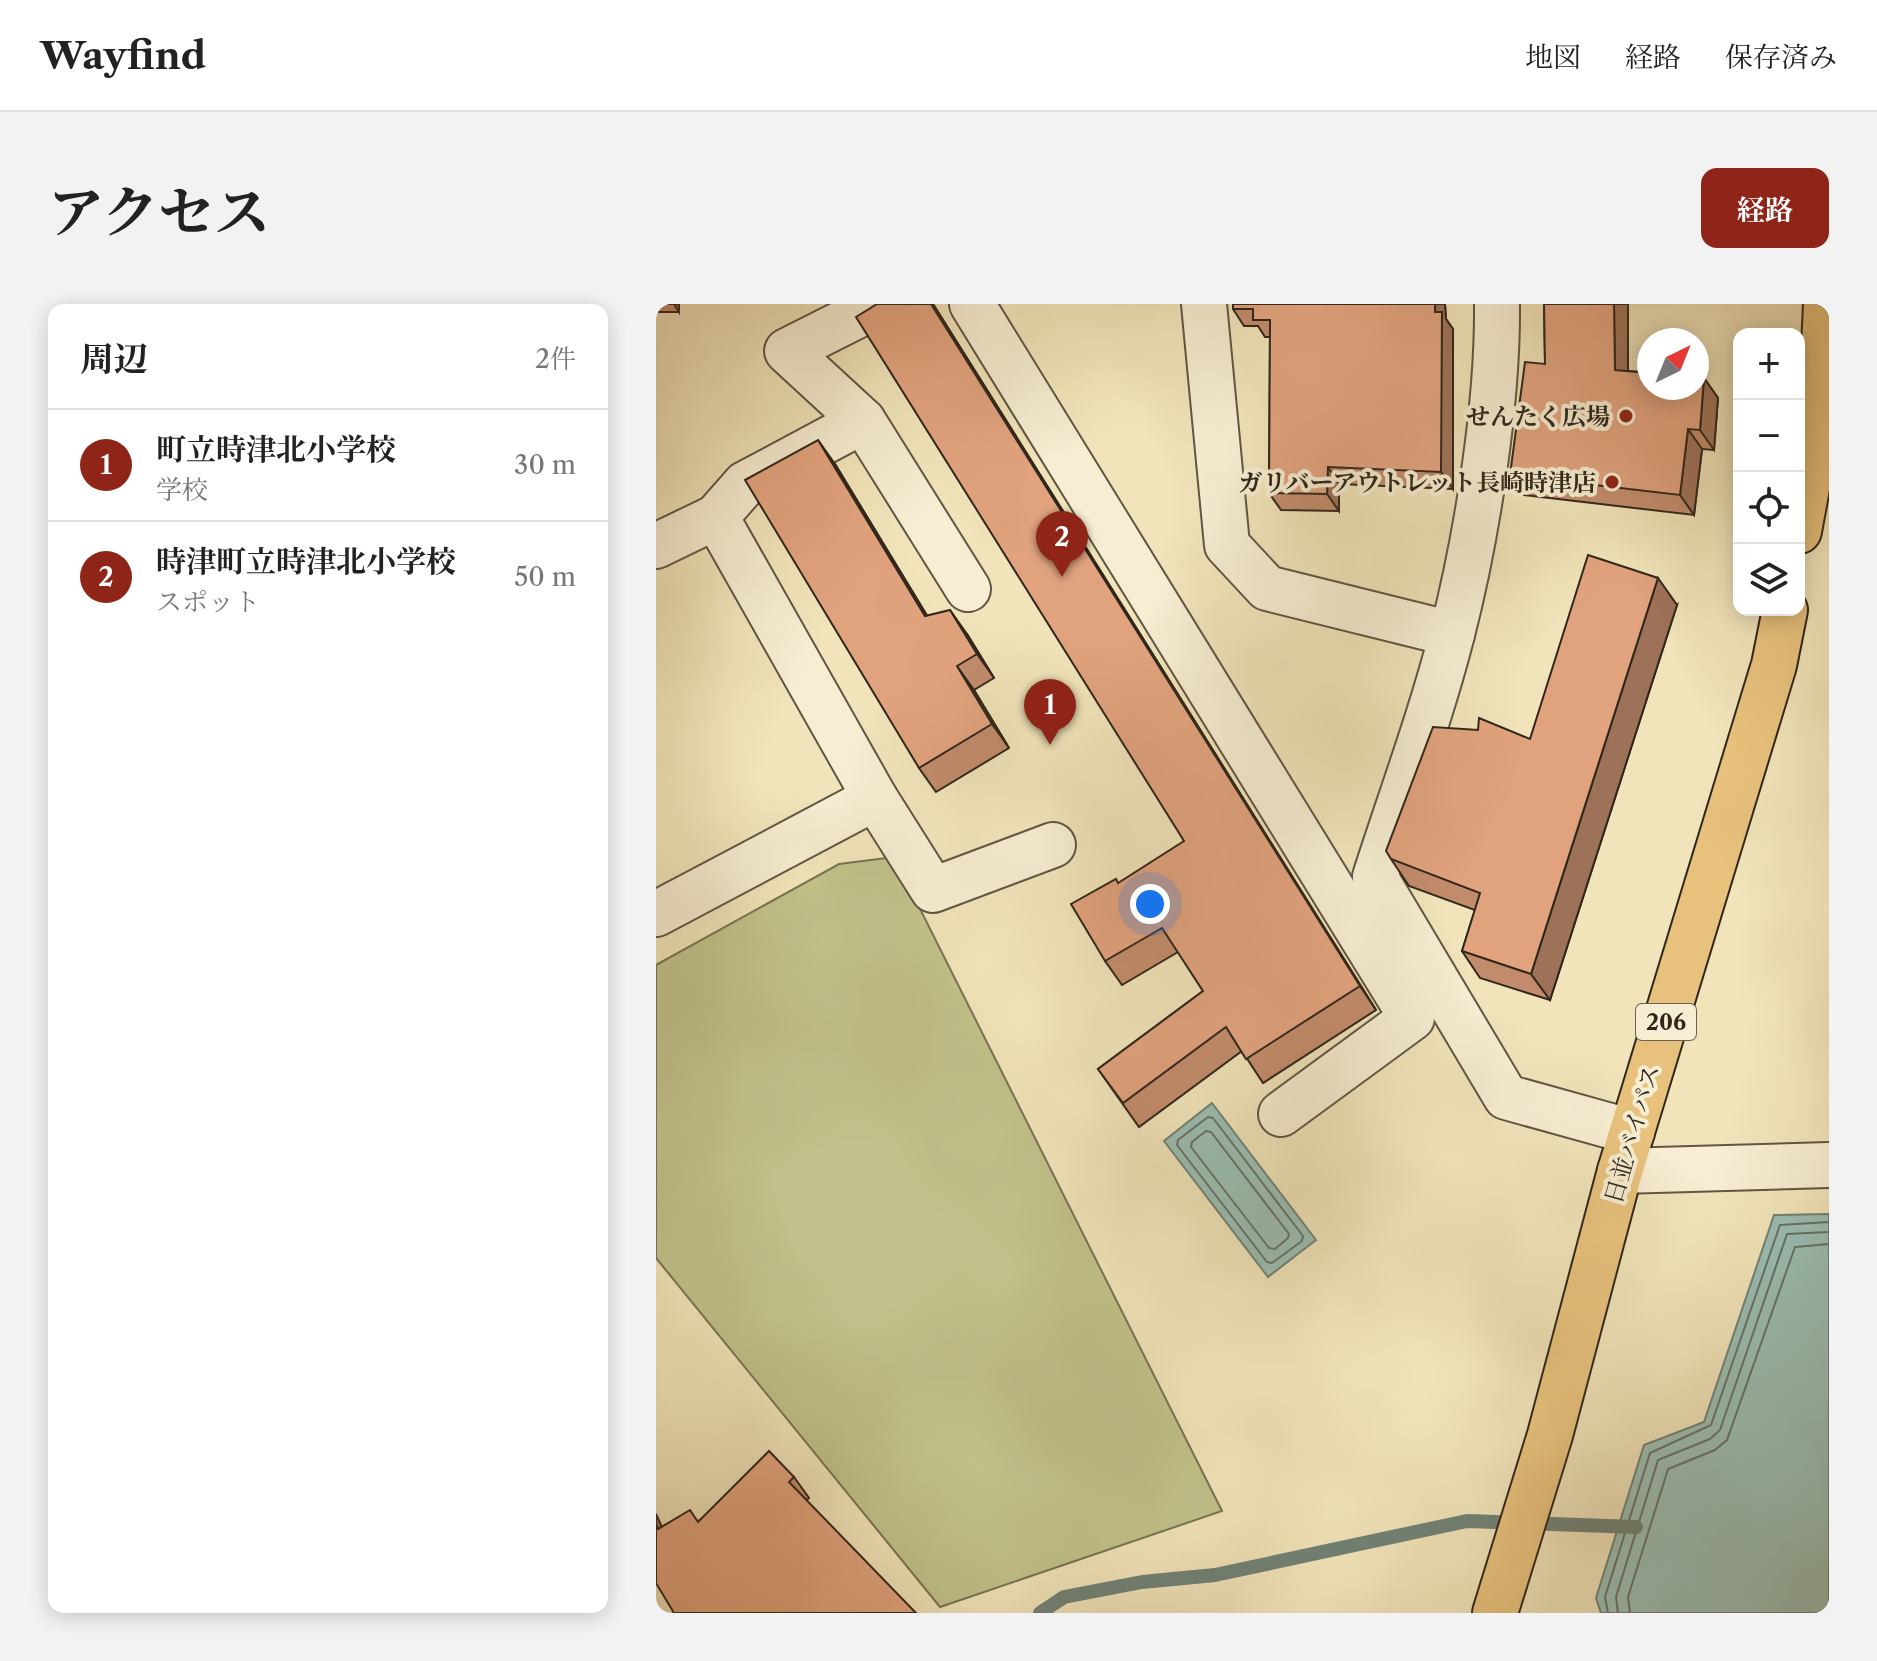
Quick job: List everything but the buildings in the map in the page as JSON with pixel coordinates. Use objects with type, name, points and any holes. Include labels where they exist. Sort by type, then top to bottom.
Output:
[{"type":"highway","points":[[1805,499],[1821,412],[1826,304]]},
{"type":"highway","name":"日並バイパス","points":[[1495,1613],[1550,1435],[1626,1151],[1774,665],[1784,616]]},
{"type":"street","points":[[880,304],[787,351],[863,421],[968,589]]},
{"type":"street","points":[[972,304],[1412,1018],[1281,1114]]},
{"type":"street","points":[[1204,304],[1227,545],[1267,588],[1452,634]]},
{"type":"street","points":[[1497,304],[1497,348],[1480,486],[1452,634],[1375,877],[1506,1097],[1626,1151],[1829,1165]]},
{"type":"street","points":[[656,546],[716,517],[745,484],[863,421]]},
{"type":"street","points":[[716,517],[875,798],[933,890],[1053,845]]},
{"type":"street","points":[[656,914],[875,798]]},
{"type":"green space","points":[[894,857],[1222,1511],[940,1607],[656,1258],[656,965],[839,864]]},
{"type":"water","points":[[1212,1103],[1316,1240],[1268,1277],[1164,1141]]},
{"type":"water","points":[[1829,1214],[1829,1613],[1601,1613],[1596,1598],[1644,1445],[1704,1422],[1774,1215]]},
{"type":"waterway","points":[[1040,1613],[1064,1597],[1142,1582],[1215,1575],[1467,1521],[1636,1527]]},
{"type":"place","name":"せんたく広場","points":[[1626,416]]},
{"type":"place","name":"ガリバーアウトレット長崎時津店","points":[[1612,482]]},
{"type":"place","name":"時津町立時津北小学校","points":[[1062,577]]},
{"type":"place","name":"町立時津北小学校","points":[[1050,745]]}]
